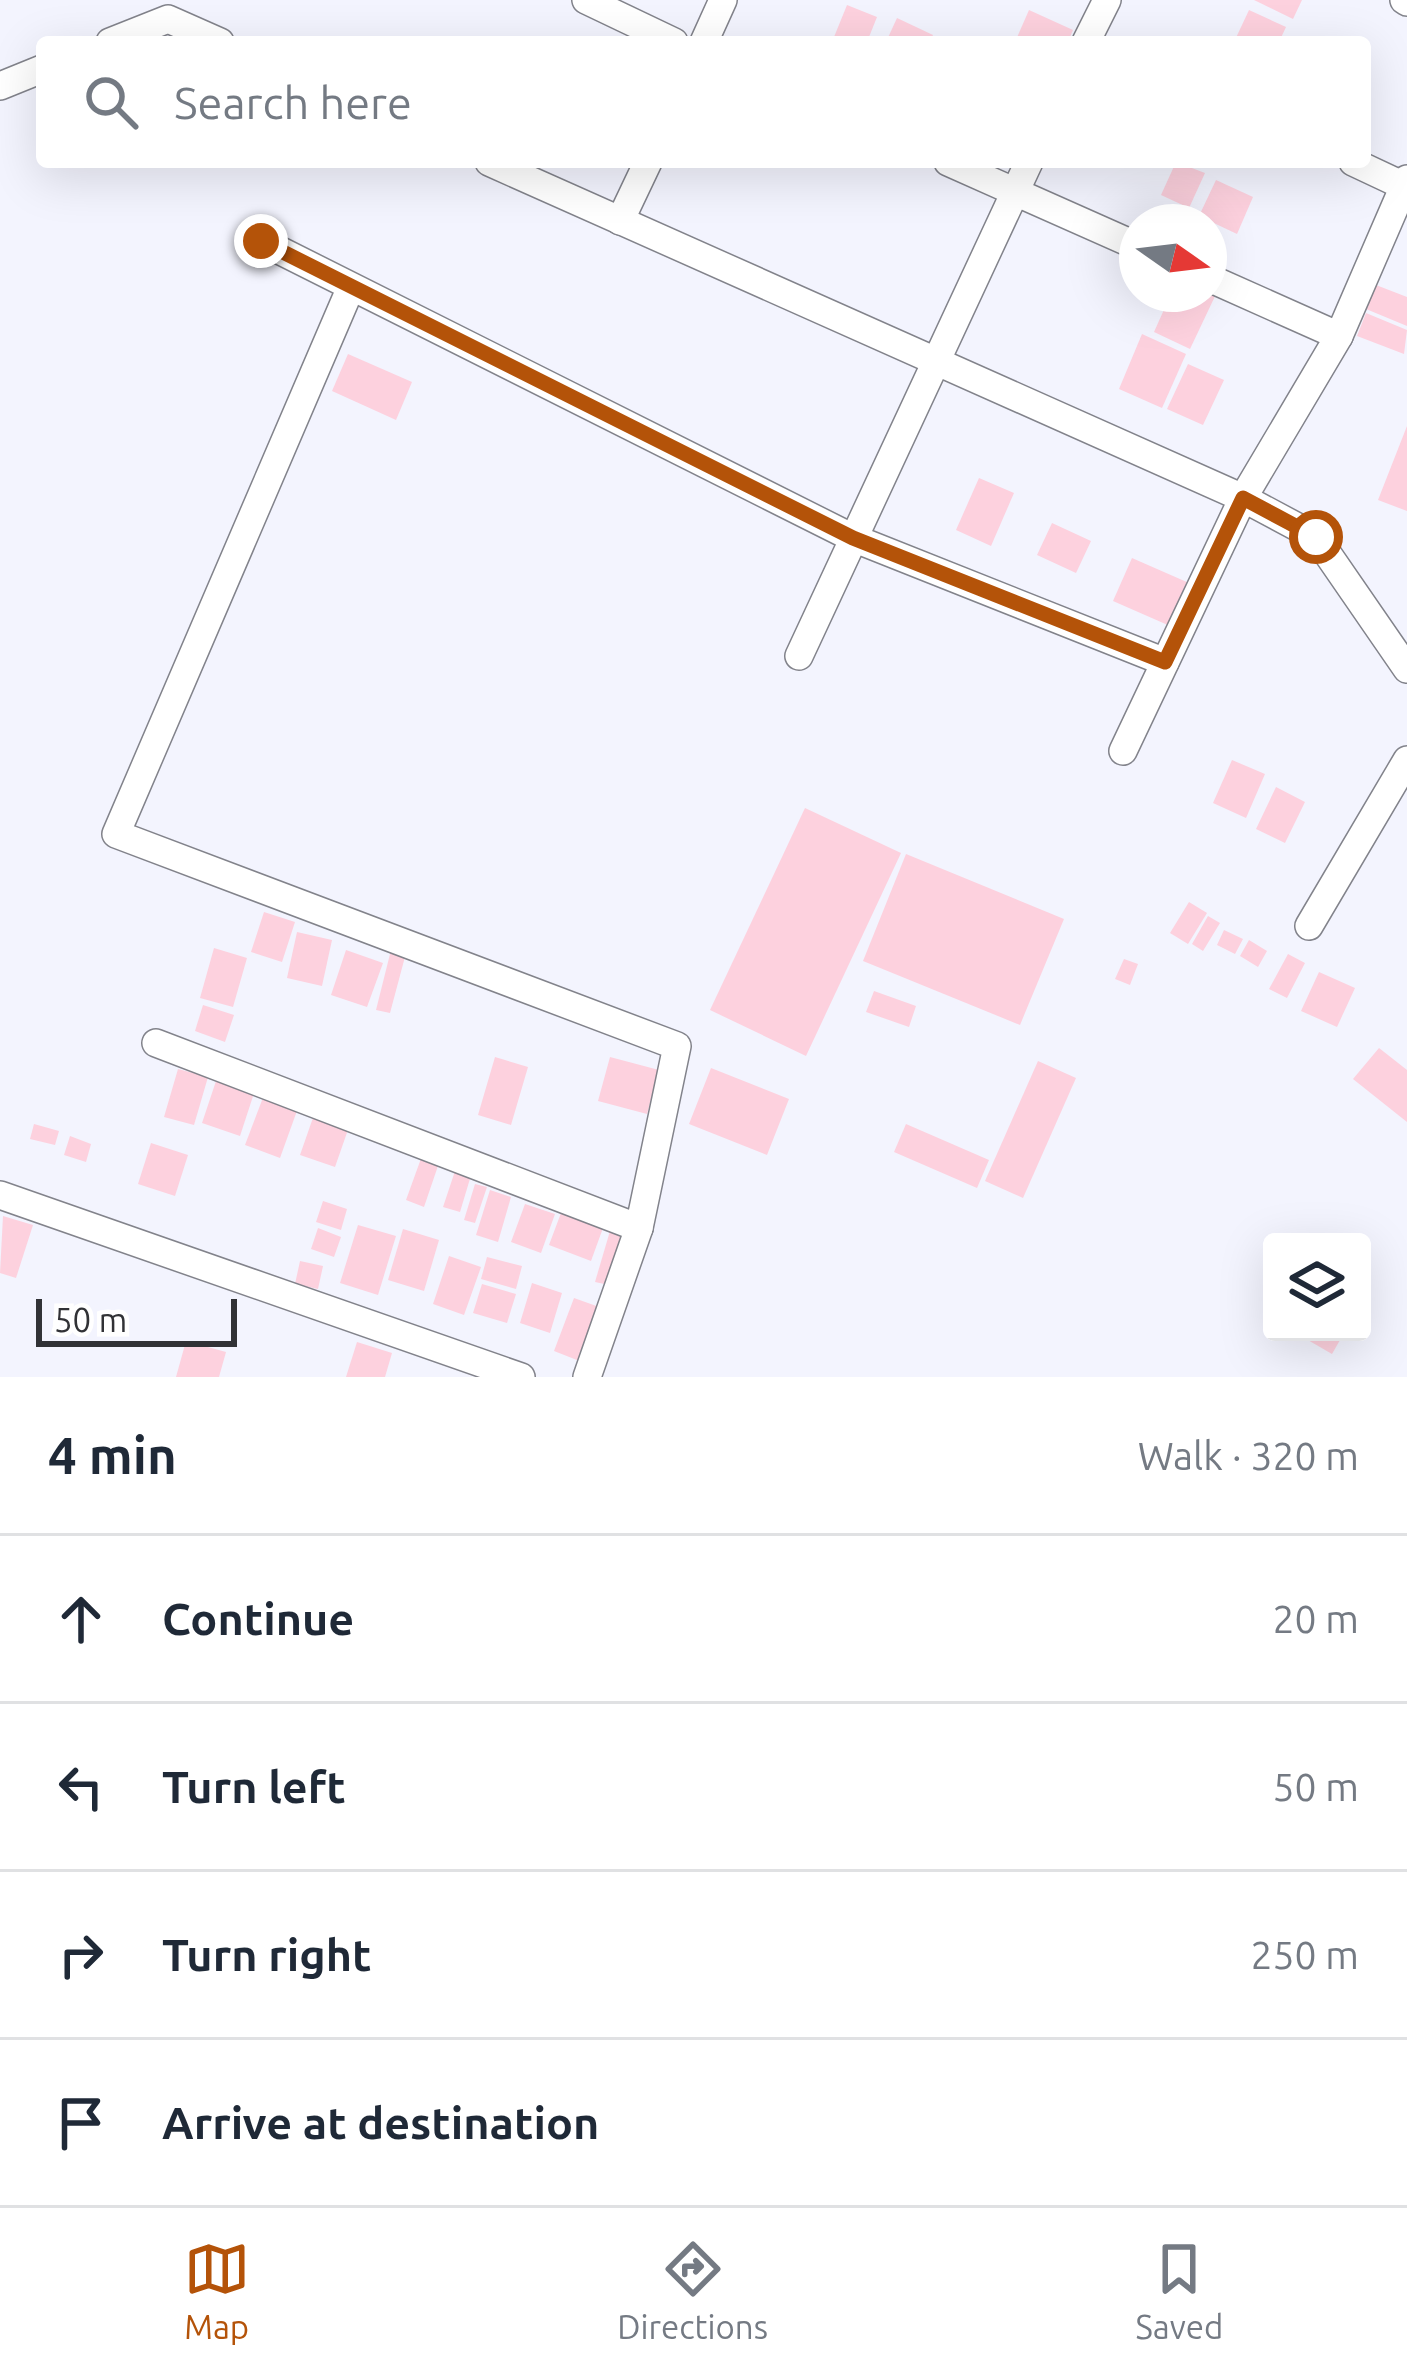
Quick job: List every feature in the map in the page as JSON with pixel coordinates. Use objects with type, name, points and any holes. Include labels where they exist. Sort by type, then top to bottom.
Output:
[{"type":"street","points":[[586,0],[661,36]]},
{"type":"street","points":[[707,36],[723,0]]},
{"type":"street","points":[[1094,36],[1107,0]]},
{"type":"street","points":[[125,36],[168,19],[206,36]]},
{"type":"street","points":[[0,86],[36,71]]},
{"type":"street","points":[[503,168],[1243,498],[1316,537],[1407,670]]},
{"type":"street","points":[[620,220],[645,168]]},
{"type":"street","points":[[962,168],[1119,238]]},
{"type":"street","points":[[799,656],[1026,168]]},
{"type":"street","points":[[1123,751],[1243,498],[1339,336],[1405,183],[1368,168]]},
{"type":"street","points":[[261,241],[853,538],[1165,662]]},
{"type":"street","points":[[351,286],[116,834],[677,1046],[639,1228],[587,1377]]},
{"type":"street","points":[[1227,286],[1339,336]]},
{"type":"street","points":[[1309,926],[1407,760]]},
{"type":"street","points":[[157,1042],[639,1228]]},
{"type":"street","points":[[0,1195],[521,1377]]},
{"type":"building","points":[[1254,0],[1302,0],[1293,19]]},
{"type":"building","points":[[847,5],[877,17],[869,36],[834,36]]},
{"type":"building","points":[[1029,10],[1073,30],[1070,36],[1018,36]]},
{"type":"building","points":[[1249,10],[1286,27],[1282,36],[1237,36]]},
{"type":"building","points":[[897,18],[933,35],[933,36],[889,36]]},
{"type":"building","points":[[1173,168],[1205,173],[1191,204],[1161,195]]},
{"type":"building","points":[[1216,180],[1253,197],[1237,234],[1227,229],[1227,204],[1205,204]]},
{"type":"building","points":[[1376,285],[1407,297],[1407,326],[1366,309]]},
{"type":"building","points":[[1163,312],[1208,312],[1190,349],[1154,332]]},
{"type":"building","points":[[1366,313],[1407,330],[1404,354],[1357,336]]},
{"type":"building","points":[[1142,334],[1186,354],[1162,408],[1119,389]]},
{"type":"building","points":[[348,354],[412,382],[396,420],[332,391]]},
{"type":"building","points":[[1188,364],[1224,380],[1203,425],[1167,409]]},
{"type":"building","points":[[1407,426],[1407,511],[1378,500]]},
{"type":"building","points":[[979,478],[1014,493],[991,546],[956,530]]},
{"type":"building","points":[[1052,523],[1091,541],[1076,573],[1037,555]]},
{"type":"building","points":[[1132,558],[1189,583],[1170,626],[1113,601]]},
{"type":"building","points":[[1232,760],[1265,774],[1246,818],[1213,803]]},
{"type":"building","points":[[1276,787],[1305,802],[1285,843],[1256,829]]},
{"type":"building","points":[[805,808],[901,853],[806,1056],[710,1010]]},
{"type":"building","points":[[906,854],[1064,919],[1020,1025],[863,961]]},
{"type":"building","points":[[1189,902],[1207,913],[1188,944],[1170,933]]},
{"type":"building","points":[[264,912],[295,922],[282,962],[251,952]]},
{"type":"building","points":[[1208,916],[1220,923],[1203,951],[1192,944]]},
{"type":"building","points":[[1224,930],[1243,939],[1235,954],[1217,945]]},
{"type":"building","points":[[297,932],[332,940],[322,986],[287,978]]},
{"type":"building","points":[[1249,940],[1267,951],[1258,967],[1240,956]]},
{"type":"building","points":[[214,948],[247,958],[233,1007],[200,998]]},
{"type":"building","points":[[346,950],[383,963],[367,1007],[331,995]]},
{"type":"building","points":[[391,950],[406,953],[390,1013],[376,1010]]},
{"type":"building","points":[[1288,954],[1305,963],[1287,998],[1269,989]]},
{"type":"building","points":[[1124,959],[1138,964],[1130,985],[1115,979]]},
{"type":"building","points":[[1319,972],[1355,988],[1337,1027],[1301,1011]]},
{"type":"building","points":[[874,991],[916,1006],[909,1027],[866,1012]]},
{"type":"building","points":[[203,1005],[234,1015],[225,1042],[195,1031]]},
{"type":"building","points":[[1379,1048],[1407,1070],[1407,1122],[1353,1079]]},
{"type":"building","points":[[495,1057],[528,1067],[511,1125],[478,1115]]},
{"type":"building","points":[[610,1057],[659,1070],[647,1114],[598,1101]]},
{"type":"building","points":[[1038,1061],[1076,1078],[1023,1198],[985,1181]]},
{"type":"building","points":[[711,1068],[789,1099],[767,1155],[689,1124]]},
{"type":"building","points":[[178,1069],[208,1077],[194,1125],[164,1117]]},
{"type":"building","points":[[218,1075],[256,1087],[240,1136],[202,1123]]},
{"type":"building","points":[[264,1095],[298,1108],[280,1158],[245,1145]]},
{"type":"building","points":[[315,1112],[350,1124],[335,1167],[300,1155]]},
{"type":"building","points":[[34,1124],[59,1131],[55,1145],[30,1139]]},
{"type":"building","points":[[906,1124],[989,1160],[977,1188],[894,1152]]},
{"type":"building","points":[[70,1136],[91,1144],[86,1162],[64,1155]]},
{"type":"building","points":[[151,1143],[188,1155],[175,1196],[138,1184]]},
{"type":"building","points":[[423,1153],[440,1160],[424,1207],[406,1200]]},
{"type":"building","points":[[456,1168],[472,1172],[460,1212],[443,1207]]},
{"type":"building","points":[[475,1184],[487,1187],[475,1223],[464,1220]]},
{"type":"building","points":[[490,1190],[511,1197],[498,1242],[476,1235]]},
{"type":"building","points":[[323,1201],[347,1209],[341,1230],[316,1222]]},
{"type":"building","points":[[525,1204],[555,1214],[541,1253],[511,1242]]},
{"type":"building","points":[[561,1213],[603,1228],[591,1261],[549,1245]]},
{"type":"building","points":[[3,1216],[33,1225],[16,1278],[0,1273]]},
{"type":"building","points":[[358,1225],[396,1236],[378,1295],[340,1283]]},
{"type":"building","points":[[318,1228],[341,1237],[334,1257],[311,1249]]},
{"type":"building","points":[[403,1229],[439,1240],[424,1291],[388,1280]]},
{"type":"building","points":[[610,1231],[623,1234],[609,1285],[595,1282]]},
{"type":"building","points":[[449,1256],[481,1267],[464,1315],[433,1304]]},
{"type":"building","points":[[487,1257],[522,1266],[516,1289],[481,1279]]},
{"type":"building","points":[[300,1261],[323,1266],[318,1289],[295,1284]]},
{"type":"building","points":[[532,1283],[562,1293],[550,1333],[520,1323]]},
{"type":"building","points":[[482,1284],[516,1294],[507,1323],[473,1313]]},
{"type":"building","points":[[574,1298],[602,1308],[582,1362],[554,1351]]},
{"type":"building","points":[[186,1341],[226,1352],[219,1377],[176,1377]]},
{"type":"building","points":[[1310,1341],[1339,1341],[1332,1354]]},
{"type":"building","points":[[357,1342],[392,1353],[385,1377],[346,1377]]},
{"type":"route","points":[[261,241],[853,538],[1165,662],[1243,498],[1316,537]]}]
